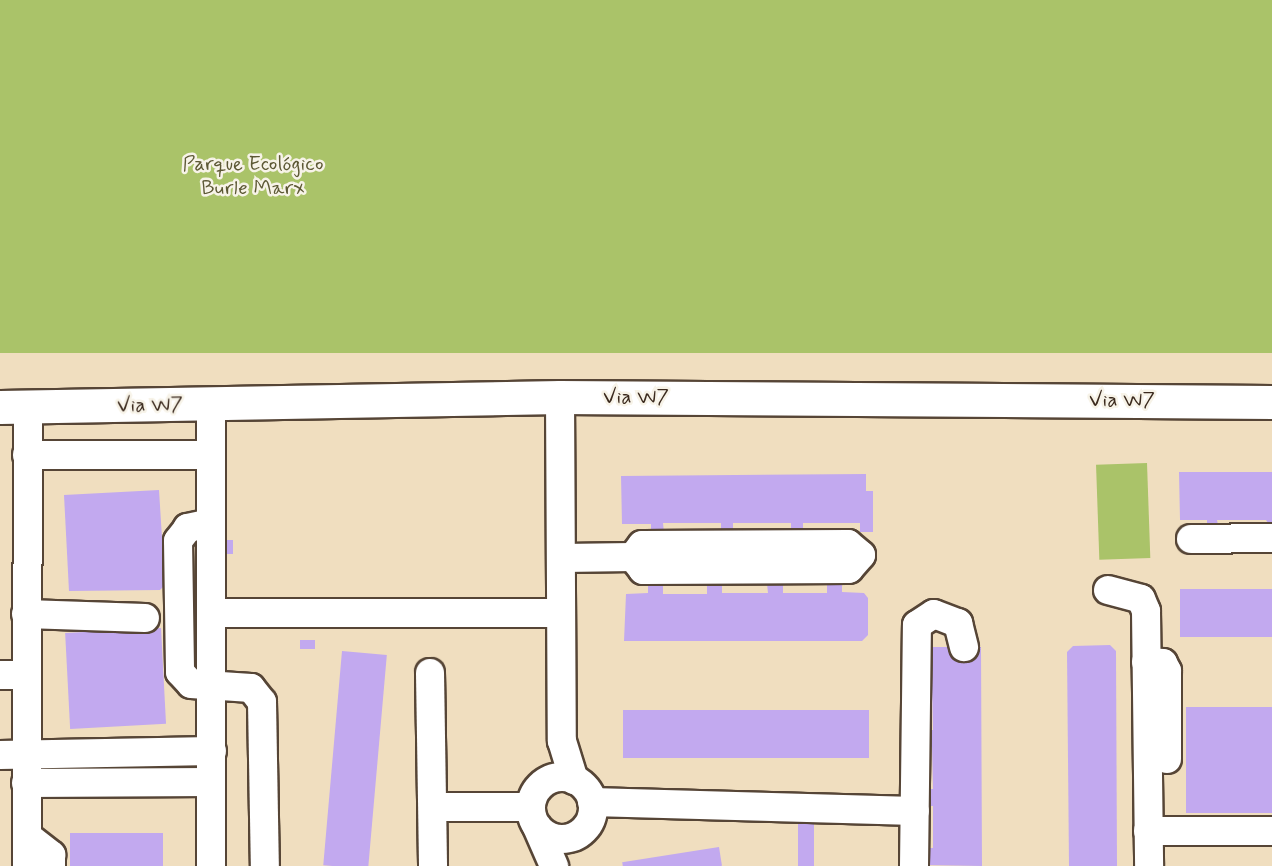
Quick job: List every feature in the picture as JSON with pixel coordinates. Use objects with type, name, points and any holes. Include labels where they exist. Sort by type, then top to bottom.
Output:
[{"type":"main road","name":"Via W7","points":[[14,407],[560,396],[1272,402]]},
{"type":"street","points":[[560,396],[563,558],[562,741],[574,780],[592,802],[589,823],[574,837],[566,866]]},
{"type":"street","points":[[211,404],[211,866]]},
{"type":"street","points":[[14,407],[27,455],[26,614],[13,675],[13,753],[26,783],[27,866]]},
{"type":"street","points":[[27,455],[211,455]]},
{"type":"street","points":[[211,523],[188,528],[178,541],[180,672],[191,684],[212,688],[245,686],[262,702],[265,866]]},
{"type":"street","points":[[1191,539],[1272,538]]},
{"type":"street","points":[[642,544],[848,544],[861,555],[849,569],[643,570],[633,557],[642,544]]},
{"type":"street","points":[[563,558],[633,557]]},
{"type":"street","points":[[1108,590],[1141,598],[1146,662],[1163,663],[1167,671],[1157,831],[1149,866]]},
{"type":"street","points":[[212,613],[561,613]]},
{"type":"street","points":[[26,614],[144,618]]},
{"type":"street","points":[[914,866],[917,625],[934,614],[958,623],[964,647]]},
{"type":"street","points":[[430,673],[433,866]]},
{"type":"street","points":[[554,866],[536,806],[562,741]]},
{"type":"street","points":[[13,753],[212,751]]},
{"type":"street","points":[[536,806],[556,778],[574,780]]},
{"type":"street","points":[[26,783],[211,782]]},
{"type":"street","points":[[592,802],[915,811]]},
{"type":"street","points":[[433,807],[536,806]]},
{"type":"street","points":[[536,806],[554,838],[574,837]]},
{"type":"street","points":[[1157,831],[1272,831]]},
{"type":"street","points":[[1157,831],[1167,866]]},
{"type":"street","points":[[27,836],[51,855],[51,866]]},
{"type":"green space","name":"Parque Ecológico Burle Marx","points":[[0,0],[1272,0],[1272,353],[0,353]]},
{"type":"green space","points":[[1147,463],[1150,558],[1099,560],[1096,465]]},
{"type":"building","points":[[1179,472],[1272,472],[1272,529],[1266,520],[1217,520],[1218,525],[1207,527],[1207,520],[1180,520]]},
{"type":"building","points":[[866,474],[866,491],[873,491],[873,532],[860,532],[860,523],[803,523],[803,532],[791,532],[791,523],[733,523],[733,532],[721,532],[721,523],[663,523],[664,533],[651,533],[651,524],[622,524],[621,476]]},
{"type":"building","points":[[159,490],[165,585],[160,590],[69,591],[64,495]]},
{"type":"building","points":[[225,540],[233,540],[233,554],[225,554]]},
{"type":"building","points":[[707,584],[722,585],[722,593],[768,593],[767,584],[783,584],[783,593],[827,593],[827,584],[842,584],[842,592],[864,593],[868,598],[868,635],[862,641],[624,641],[626,594],[648,593],[648,585],[663,585],[663,594],[707,594]]},
{"type":"building","points":[[1180,589],[1272,589],[1272,637],[1180,637]]},
{"type":"building","points":[[161,628],[166,724],[70,729],[65,633]]},
{"type":"building","points":[[300,640],[315,640],[315,649],[300,649]]},
{"type":"building","points":[[1110,645],[1116,651],[1117,866],[1069,866],[1067,652],[1073,646]]},
{"type":"building","points":[[932,647],[981,647],[982,866],[925,865],[925,848],[933,848],[933,806],[924,806],[924,789],[933,789],[932,747],[924,747],[924,730],[933,730],[932,688],[924,688],[923,671],[932,671]]},
{"type":"building","points":[[342,651],[387,655],[368,866],[323,865]]},
{"type":"building","points":[[1186,707],[1272,707],[1272,813],[1186,813]]},
{"type":"building","points":[[623,710],[869,710],[869,758],[623,758]]},
{"type":"building","points":[[798,824],[814,824],[814,866],[798,866]]},
{"type":"building","points":[[70,833],[163,833],[163,866],[70,866]]},
{"type":"building","points":[[719,847],[722,866],[623,866],[622,862]]}]
